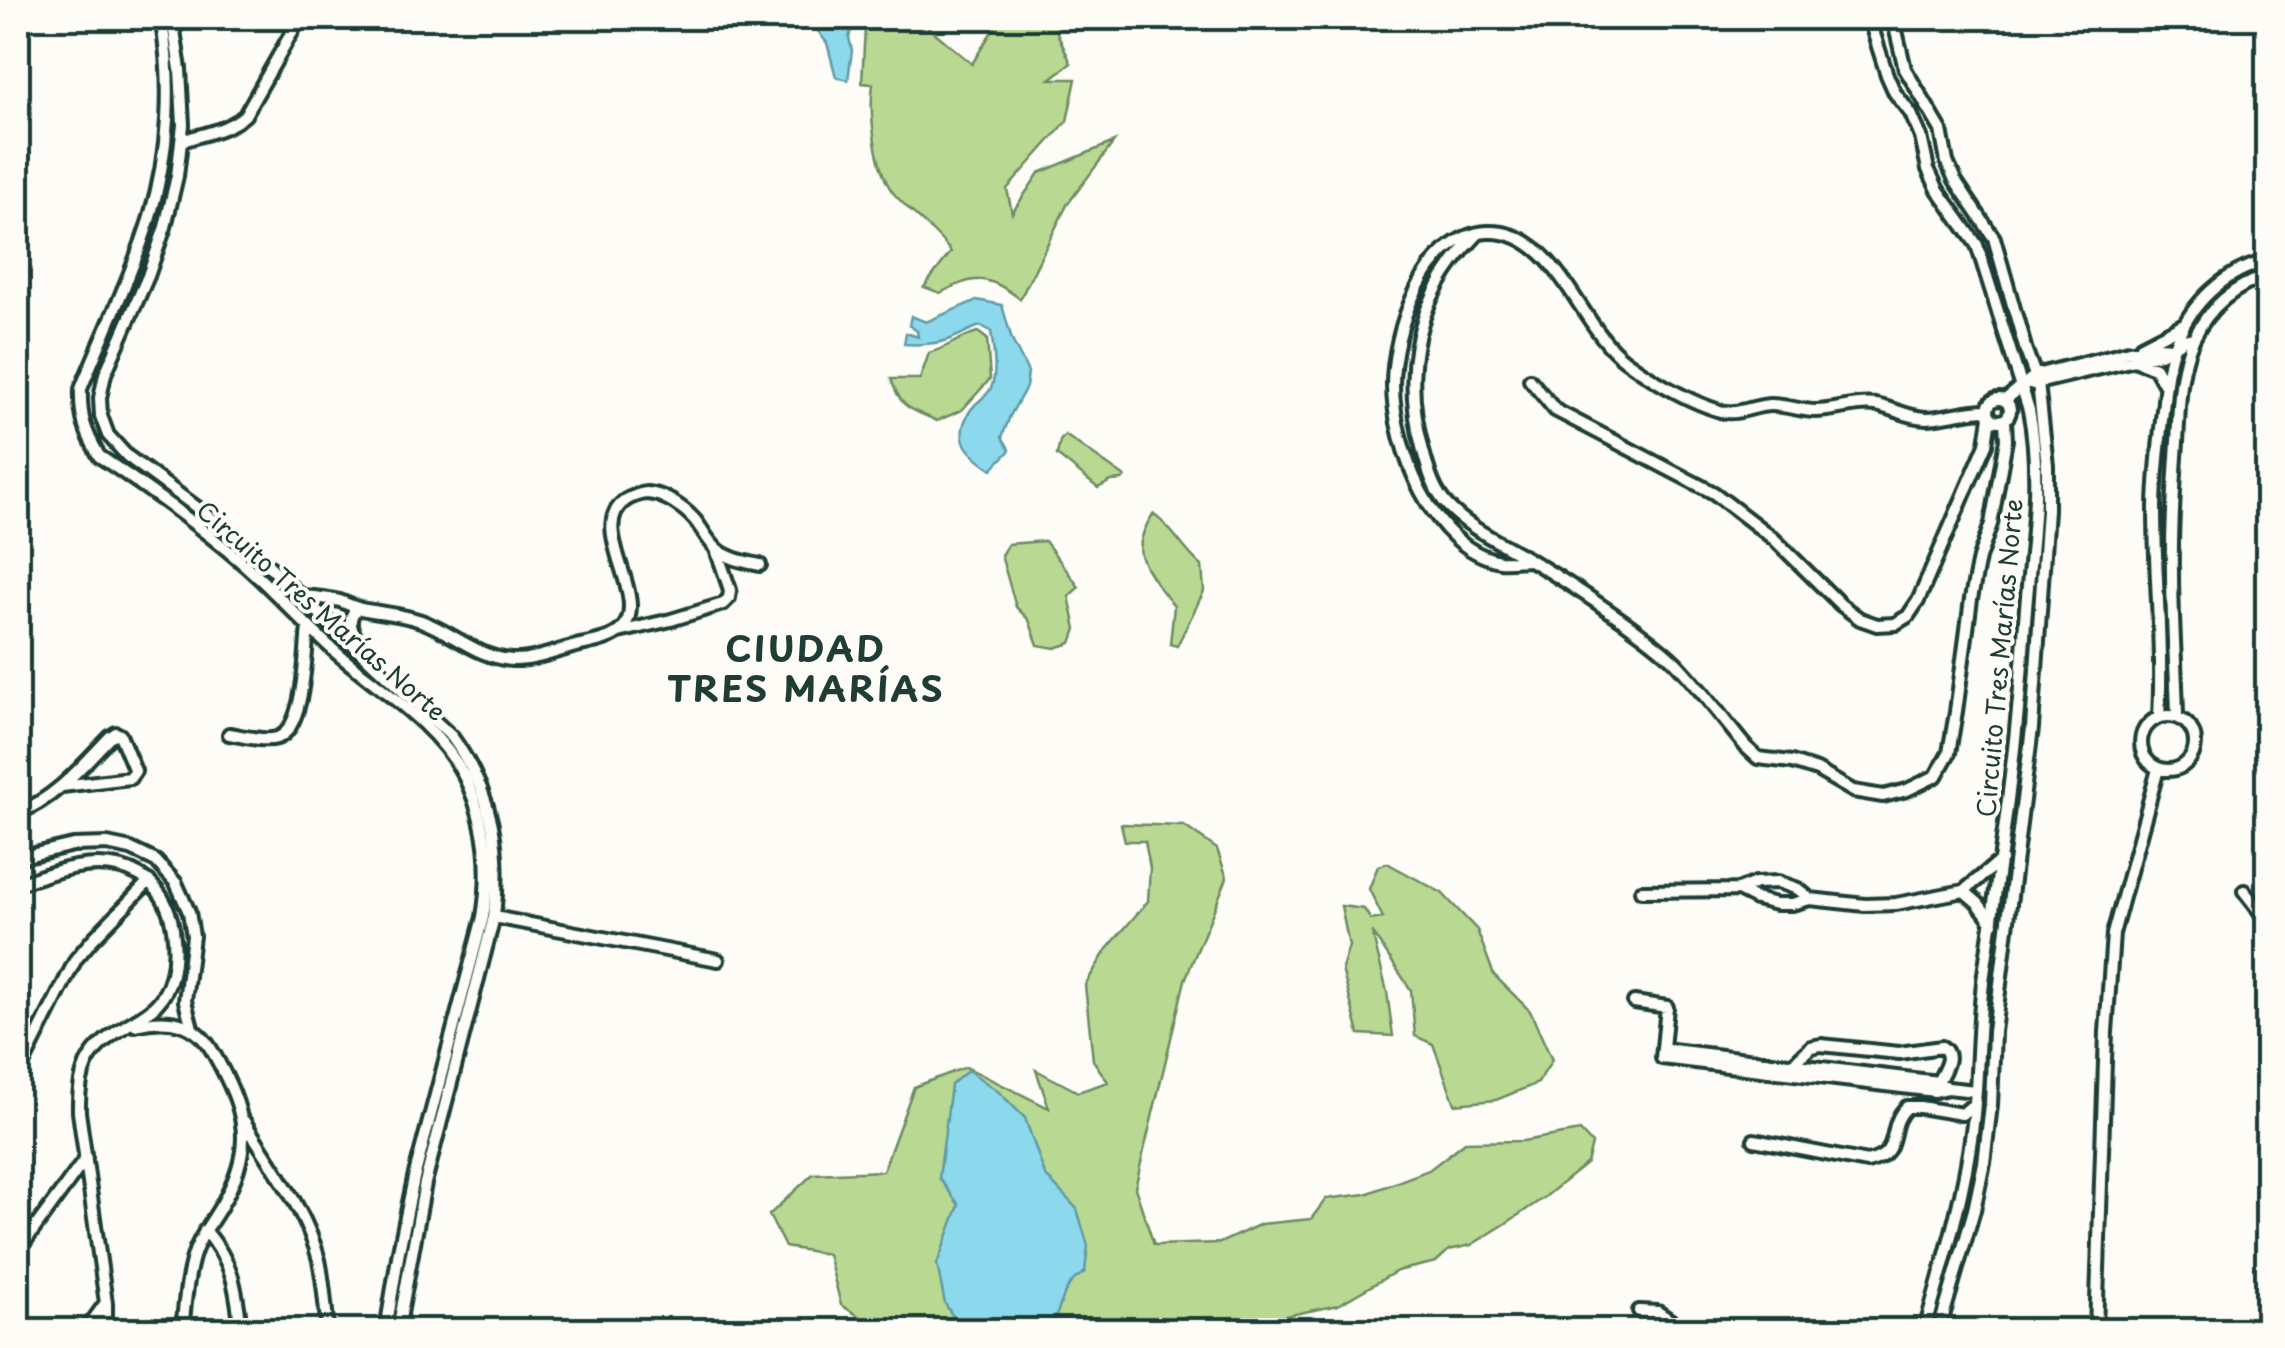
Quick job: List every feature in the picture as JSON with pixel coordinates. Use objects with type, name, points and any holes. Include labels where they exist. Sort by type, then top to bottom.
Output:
[{"type":"street","name":"Circuito Tres Marías Norte","points":[[160,18],[166,43],[168,89],[160,171],[150,216],[81,389],[80,414],[88,436],[99,456],[215,540],[442,744],[463,773],[491,842],[483,917],[419,1180],[398,1330]]},
{"type":"street","name":"Circuito Tres Marías Norte","points":[[172,18],[180,69],[182,142],[165,227],[106,374],[100,398],[108,434],[127,456],[226,529],[452,737],[483,789],[497,893],[494,917],[398,1251],[386,1330]]},
{"type":"street","points":[[182,142],[238,121],[244,115],[300,18]]},
{"type":"street","name":"Circuito Tres Marías Norte","points":[[1870,18],[1887,75],[1921,136],[1933,180],[1978,245],[2034,433],[2036,480],[2020,699],[1980,1006],[1973,1131],[1954,1232],[1925,1330]]},
{"type":"street","name":"Circuito Tres Marías Norte","points":[[1893,18],[1905,69],[1941,130],[1955,180],[1994,238],[2037,379],[2047,464],[2032,728],[1994,1032],[1984,1163],[1939,1330]]},
{"type":"street","points":[[182,125],[205,133]]},
{"type":"street","points":[[1530,380],[1556,410],[1714,493],[1774,539],[1841,605],[1860,619],[1877,624],[1895,624],[1908,616],[1918,601],[1986,444],[1988,414],[1990,402],[1998,398],[2010,406],[2010,414],[1997,422],[1988,414],[1926,418],[1875,405],[1815,411],[1770,405],[1744,412],[1724,412],[1686,398],[1623,360],[1540,252],[1513,236],[1488,232],[1460,238],[1444,250],[1424,277],[1406,313],[1396,351],[1393,386],[1397,416],[1412,474],[1431,512],[1460,541],[1499,560],[1531,560]]},
{"type":"street","points":[[1477,235],[1462,249],[1429,304],[1418,331],[1412,403],[1430,477],[1445,504],[1490,538],[1627,623],[1676,663],[1758,758],[1792,762],[1817,770],[1854,791],[1883,796],[1908,790],[1936,776],[1949,752],[1971,599],[1991,524],[2006,440],[2005,420]]},
{"type":"street","points":[[2159,716],[2155,506],[2173,348],[2199,302],[2247,265],[2268,261]]},
{"type":"street","points":[[2176,716],[2172,506],[2185,365],[2194,338],[2209,314],[2226,296],[2268,276]]},
{"type":"street","points":[[2130,355],[2184,324]]},
{"type":"street","points":[[103,335],[119,343]]},
{"type":"street","points":[[2005,400],[2037,379],[2158,347],[2173,348],[2194,338]]},
{"type":"street","points":[[2173,348],[2178,361],[2185,365]]},
{"type":"street","points":[[2130,355],[2155,368],[2166,387]]},
{"type":"street","points":[[619,632],[626,623],[629,602],[612,523],[618,506],[629,497],[648,493],[678,505],[716,548],[760,565]]},
{"type":"street","points":[[301,596],[323,597],[417,619],[486,654],[513,660],[724,604],[730,598],[730,590],[716,548]]},
{"type":"street","points":[[358,608],[350,620],[368,658]]},
{"type":"street","points":[[229,734],[270,740],[282,737],[292,728],[301,692],[308,626]]},
{"type":"street","points":[[2159,716],[2176,716],[2188,724],[2195,736],[2195,750],[2188,762],[2175,769],[2158,769],[2146,760],[2140,743],[2145,727],[2159,716]]},
{"type":"street","points":[[18,813],[62,786],[110,737],[120,735],[134,771],[130,778],[62,786]]},
{"type":"street","points":[[2096,1330],[2112,934],[2158,769]]},
{"type":"street","points":[[18,858],[74,846],[106,844],[132,849],[156,860],[176,883],[189,912],[193,936],[185,1001],[192,1028]]},
{"type":"street","points":[[74,846],[69,855],[74,867]]},
{"type":"street","points":[[42,854],[48,863],[47,876]]},
{"type":"street","points":[[1738,890],[1776,904],[1810,899],[1896,904],[1964,890],[2002,860]]},
{"type":"street","points":[[18,884],[74,867],[118,867],[144,876],[160,893],[172,922],[174,957],[164,995],[141,1018],[100,1044],[78,1084],[106,1330]]},
{"type":"street","points":[[18,1074],[76,959],[148,882]]},
{"type":"street","points":[[1640,892],[1738,890],[1778,882],[1798,889],[1810,899]]},
{"type":"street","points":[[1964,890],[1993,922]]},
{"type":"street","points":[[2244,891],[2268,922]]},
{"type":"street","points":[[494,917],[718,960]]},
{"type":"street","points":[[1634,1002],[1666,1006],[1664,1049],[1935,1091],[1943,1085],[1949,1056],[1942,1047],[1899,1053],[1821,1045],[1810,1046],[1788,1067]]},
{"type":"street","points":[[122,1028],[163,1022],[192,1028],[208,1042],[230,1082],[244,1120],[310,1234],[319,1262],[328,1330]]},
{"type":"street","points":[[1943,1085],[1975,1091]]},
{"type":"street","points":[[1962,1114],[1974,1104]]},
{"type":"street","points":[[1754,1140],[1867,1162],[1882,1158],[1890,1148],[1899,1114],[1907,1108],[1962,1114],[1973,1131]]},
{"type":"street","points":[[182,1330],[194,1252],[236,1177],[244,1120]]},
{"type":"street","points":[[18,1251],[86,1158]]},
{"type":"street","points":[[205,1230],[234,1276],[241,1330]]},
{"type":"street","points":[[86,1330],[106,1304]]},
{"type":"street","points":[[1639,1310],[1658,1312],[1684,1330]]},
{"type":"green space","points":[[859,18],[924,18],[927,26],[972,64],[1003,18],[1056,18],[1057,33],[1071,63],[1050,79],[1076,79],[1067,121],[1007,189],[1012,213],[1039,173],[1114,142],[1067,205],[1020,299],[981,280],[940,293],[924,287],[951,252],[896,196],[883,173],[873,126],[873,84],[862,83],[865,27]]},
{"type":"green space","points":[[978,332],[987,339],[990,379],[962,410],[937,421],[903,402],[891,379],[920,379],[929,353]]},
{"type":"green space","points":[[1065,435],[1125,477],[1098,488],[1057,455]]},
{"type":"green space","points":[[1153,514],[1202,566],[1204,591],[1177,646],[1170,644],[1174,606],[1151,575],[1140,550]]},
{"type":"green space","points":[[1045,541],[1079,587],[1069,596],[1076,629],[1071,643],[1055,648],[1038,645],[1029,620],[1016,607],[1001,555],[1008,544]]},
{"type":"green space","points":[[1121,824],[1184,826],[1217,849],[1227,878],[1185,980],[1135,1188],[1154,1245],[1220,1243],[1261,1224],[1311,1219],[1326,1199],[1366,1194],[1429,1170],[1465,1142],[1523,1141],[1580,1131],[1592,1144],[1587,1163],[1505,1224],[1471,1245],[1449,1250],[1436,1262],[1397,1271],[1338,1305],[1218,1330],[881,1330],[841,1305],[828,1254],[785,1247],[769,1215],[813,1174],[883,1171],[914,1087],[966,1067],[1049,1108],[1036,1070],[1078,1092],[1108,1082],[1093,1060],[1085,985],[1107,949],[1148,901],[1150,868],[1145,841],[1125,841]]},
{"type":"green space","points":[[1387,863],[1442,893],[1477,930],[1494,975],[1530,1011],[1552,1060],[1538,1083],[1496,1100],[1455,1104],[1433,1044],[1415,1036],[1411,990],[1372,932],[1393,1036],[1359,1034],[1342,969],[1349,946],[1341,906],[1364,909],[1371,920],[1383,918],[1369,889],[1378,866]]},
{"type":"water","points":[[808,18],[849,18],[853,23],[848,80],[836,77],[827,43]]},
{"type":"water","points":[[977,300],[1002,305],[1012,340],[1028,372],[1026,387],[1002,437],[1010,450],[992,469],[970,452],[963,438],[970,411],[993,382],[991,331],[981,326],[943,341],[904,344],[906,333],[918,337],[909,325],[911,316],[926,322]]},
{"type":"water","points":[[968,1070],[999,1092],[1025,1118],[1045,1175],[1077,1209],[1088,1246],[1085,1272],[1067,1288],[1055,1318],[1045,1330],[962,1330],[945,1304],[937,1264],[959,1205],[939,1178],[951,1085]]},
{"type":"district","name":"CIUDAD TRES MARÍAS","points":[[806,670]]}]
